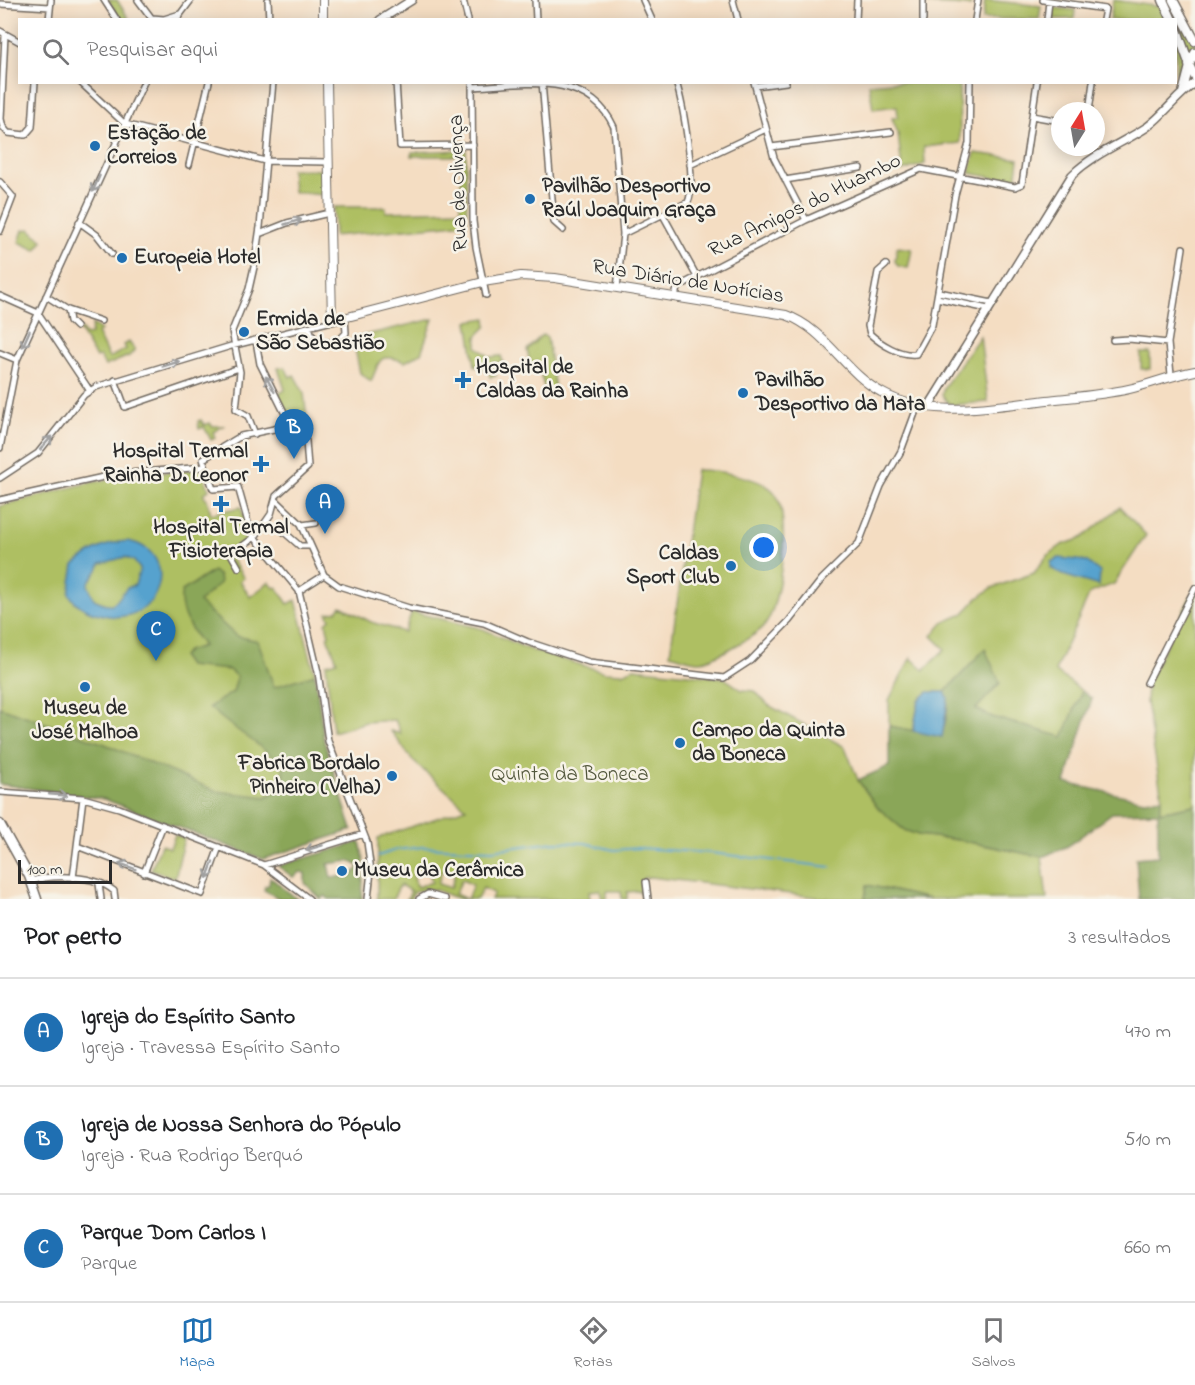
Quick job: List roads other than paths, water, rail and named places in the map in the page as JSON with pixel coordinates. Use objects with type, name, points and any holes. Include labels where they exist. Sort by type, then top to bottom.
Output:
[{"type":"main road","points":[[323,0],[324,18]]},
{"type":"main road","points":[[1163,0],[1171,18]]},
{"type":"main road","points":[[1173,0],[1195,41]]},
{"type":"main road","points":[[1177,30],[1195,77]]},
{"type":"main road","points":[[1189,65],[1195,53]]},
{"type":"main road","points":[[327,84],[332,321]]},
{"type":"main road","name":"Rua Diário de Notícias","points":[[332,321],[483,282],[532,276],[675,297],[796,319],[817,333],[871,386],[893,398],[918,405],[974,409],[1089,395],[1128,389],[1171,375],[1195,371]]},
{"type":"main road","points":[[0,824],[31,881],[37,899]]},
{"type":"street","points":[[104,0],[116,18]]},
{"type":"street","points":[[138,0],[151,18]]},
{"type":"street","points":[[178,17],[191,0]]},
{"type":"street","points":[[268,0],[269,18]]},
{"type":"street","points":[[383,18],[412,0]]},
{"type":"street","points":[[464,0],[468,18]]},
{"type":"street","points":[[535,0],[536,18]]},
{"type":"street","points":[[643,0],[651,18]]},
{"type":"street","points":[[733,0],[738,18]]},
{"type":"street","points":[[856,18],[857,0]]},
{"type":"street","points":[[923,0],[923,18]]},
{"type":"street","points":[[975,18],[978,0]]},
{"type":"street","points":[[1047,18],[1046,1],[1105,9],[1103,18]]},
{"type":"street","points":[[0,4],[51,2],[49,18]]},
{"type":"street","points":[[18,41],[3,33],[1,119],[8,133],[25,135],[32,127],[35,84]]},
{"type":"street","points":[[1183,91],[1189,65]]},
{"type":"street","points":[[929,406],[1072,175],[1094,156],[1155,121],[1183,91],[1195,83]]},
{"type":"street","points":[[82,84],[125,124],[265,161],[327,162]]},
{"type":"street","points":[[0,448],[17,360],[143,84]]},
{"type":"street","points":[[189,165],[209,84]]},
{"type":"street","points":[[252,434],[248,416],[236,409],[239,368],[233,346],[234,325],[249,289],[254,266],[273,84]]},
{"type":"street","points":[[396,84],[400,146],[473,145]]},
{"type":"street","points":[[472,85],[507,84]]},
{"type":"street","points":[[542,84],[554,222],[562,230]]},
{"type":"street","points":[[548,84],[577,89],[597,102],[608,113],[614,128],[624,234],[617,288]]},
{"type":"street","points":[[624,234],[688,202],[691,197],[690,165],[677,84]]},
{"type":"street","points":[[755,84],[771,147],[806,220]]},
{"type":"street","points":[[886,265],[878,272],[868,326],[870,334],[876,340],[908,355],[916,354],[932,325],[960,177],[969,142],[970,84]]},
{"type":"street","points":[[1037,84],[1032,116],[1051,119]]},
{"type":"street","points":[[1090,102],[1093,84]]},
{"type":"street","name":"Rua de Olivença","points":[[472,85],[473,221],[486,295]]},
{"type":"street","name":"Rua Amigos do Huambo","points":[[675,297],[677,288],[806,220],[921,169],[1015,187],[1022,184],[1032,116]]},
{"type":"street","points":[[690,165],[766,129]]},
{"type":"street","points":[[771,147],[891,132]]},
{"type":"street","points":[[785,180],[860,168]]},
{"type":"street","points":[[0,182],[12,193],[11,206],[0,231]]},
{"type":"street","points":[[259,234],[287,223],[329,213]]},
{"type":"street","points":[[663,215],[697,277]]},
{"type":"street","points":[[79,222],[97,235],[112,254]]},
{"type":"street","points":[[1171,375],[1168,343],[1183,248]]},
{"type":"street","points":[[938,295],[990,306]]},
{"type":"street","points":[[0,296],[38,313],[90,391],[84,395],[38,453],[0,478]]},
{"type":"street","points":[[46,296],[68,310],[101,321]]},
{"type":"street","points":[[68,310],[70,321],[76,327]]},
{"type":"street","points":[[309,327],[314,339],[319,343],[331,343],[341,339],[346,333],[345,318]]},
{"type":"street","name":"Rua Diário de Notícias","points":[[90,391],[115,380],[233,346],[332,321]]},
{"type":"street","points":[[1113,340],[1129,339],[1168,343]]},
{"type":"street","points":[[239,568],[231,554],[255,537],[271,514],[276,500],[308,467],[309,456],[306,441],[293,434],[288,426],[283,408],[260,364],[256,341]]},
{"type":"street","points":[[0,353],[17,360]]},
{"type":"street","points":[[115,380],[125,407],[239,368]]},
{"type":"street","points":[[276,500],[302,525],[324,575],[339,586],[409,608],[484,623],[528,642],[589,662],[724,678],[750,661],[789,621],[822,579],[859,543],[881,486],[901,451],[918,405]]},
{"type":"street","points":[[288,426],[241,436],[206,455],[203,459],[213,489],[234,486],[240,491],[250,533],[299,591],[318,672],[328,741],[364,834],[370,857],[368,899]]},
{"type":"street","points":[[0,501],[117,474],[205,467]]},
{"type":"street","points":[[302,525],[316,523]]},
{"type":"street","points":[[284,532],[300,546],[309,543]]},
{"type":"street","points":[[299,591],[324,575]]},
{"type":"street","points":[[1147,683],[1195,588]]},
{"type":"street","points":[[0,792],[83,798],[103,802],[264,865],[309,899]]},
{"type":"street","points":[[73,878],[83,798]]},
{"type":"street","points":[[144,873],[163,825]]},
{"type":"street","points":[[264,865],[364,834]]},
{"type":"street","points":[[77,846],[202,894],[219,847]]},
{"type":"street","points":[[31,881],[73,878],[99,884],[114,891],[115,899]]},
{"type":"street","points":[[646,882],[648,899]]},
{"type":"street","points":[[99,884],[101,899]]},
{"type":"street","points":[[419,899],[422,895],[445,899]]},
{"type":"water","points":[[127,541],[144,547],[155,559],[160,573],[158,588],[151,601],[138,611],[121,616],[99,614],[78,605],[69,594],[74,565],[99,548]],"holes":[[[125,557],[134,561],[140,569],[135,585],[127,588],[112,604],[94,599],[88,585],[100,564]]]},
{"type":"water","points":[[1059,558],[1086,561],[1100,572],[1099,586],[1063,575],[1051,568],[1051,562]]},
{"type":"water","points":[[928,692],[945,692],[948,698],[942,737],[913,731],[919,700]]},
{"type":"waterway","points":[[378,856],[396,850],[423,847],[492,850],[556,842],[585,843],[614,850],[638,848],[711,853],[831,867]]},
{"type":"place","name":"Estação de Correios","points":[[95,146]]},
{"type":"place","name":"Pavilhão Desportivo Raúl Joaquim Graça","points":[[530,199]]},
{"type":"place","name":"Europeia Hotel","points":[[122,258]]},
{"type":"place","name":"Ermida de São Sebastião","points":[[244,332]]},
{"type":"place","name":"Hospital de Caldas da Rainha","points":[[463,380]]},
{"type":"place","name":"Pavilhão Desportivo da Mata","points":[[743,393]]},
{"type":"place","name":"Igreja de Nossa Senhora do Pópulo","points":[[294,459]]},
{"type":"place","name":"Hospital Termal Rainha D. Leonor","points":[[261,464]]},
{"type":"place","name":"Hospital Termal Fisioterapia","points":[[221,504]]},
{"type":"place","name":"Igreja do Espírito Santo","points":[[325,534]]},
{"type":"place","name":"Caldas Sport Club","points":[[731,566]]},
{"type":"place","name":"Parque Dom Carlos I","points":[[156,661]]},
{"type":"place","name":"Museu de José Malhoa","points":[[85,687]]},
{"type":"place","name":"Campo da Quinta da Boneca","points":[[680,743]]},
{"type":"place","name":"Fabrica Bordalo Pinheiro (Velha)","points":[[392,776]]},
{"type":"place","name":"Museu da Cerâmica","points":[[342,871]]},
{"type":"park label","name":"Quinta da Boneca","points":[[570,775]]}]
